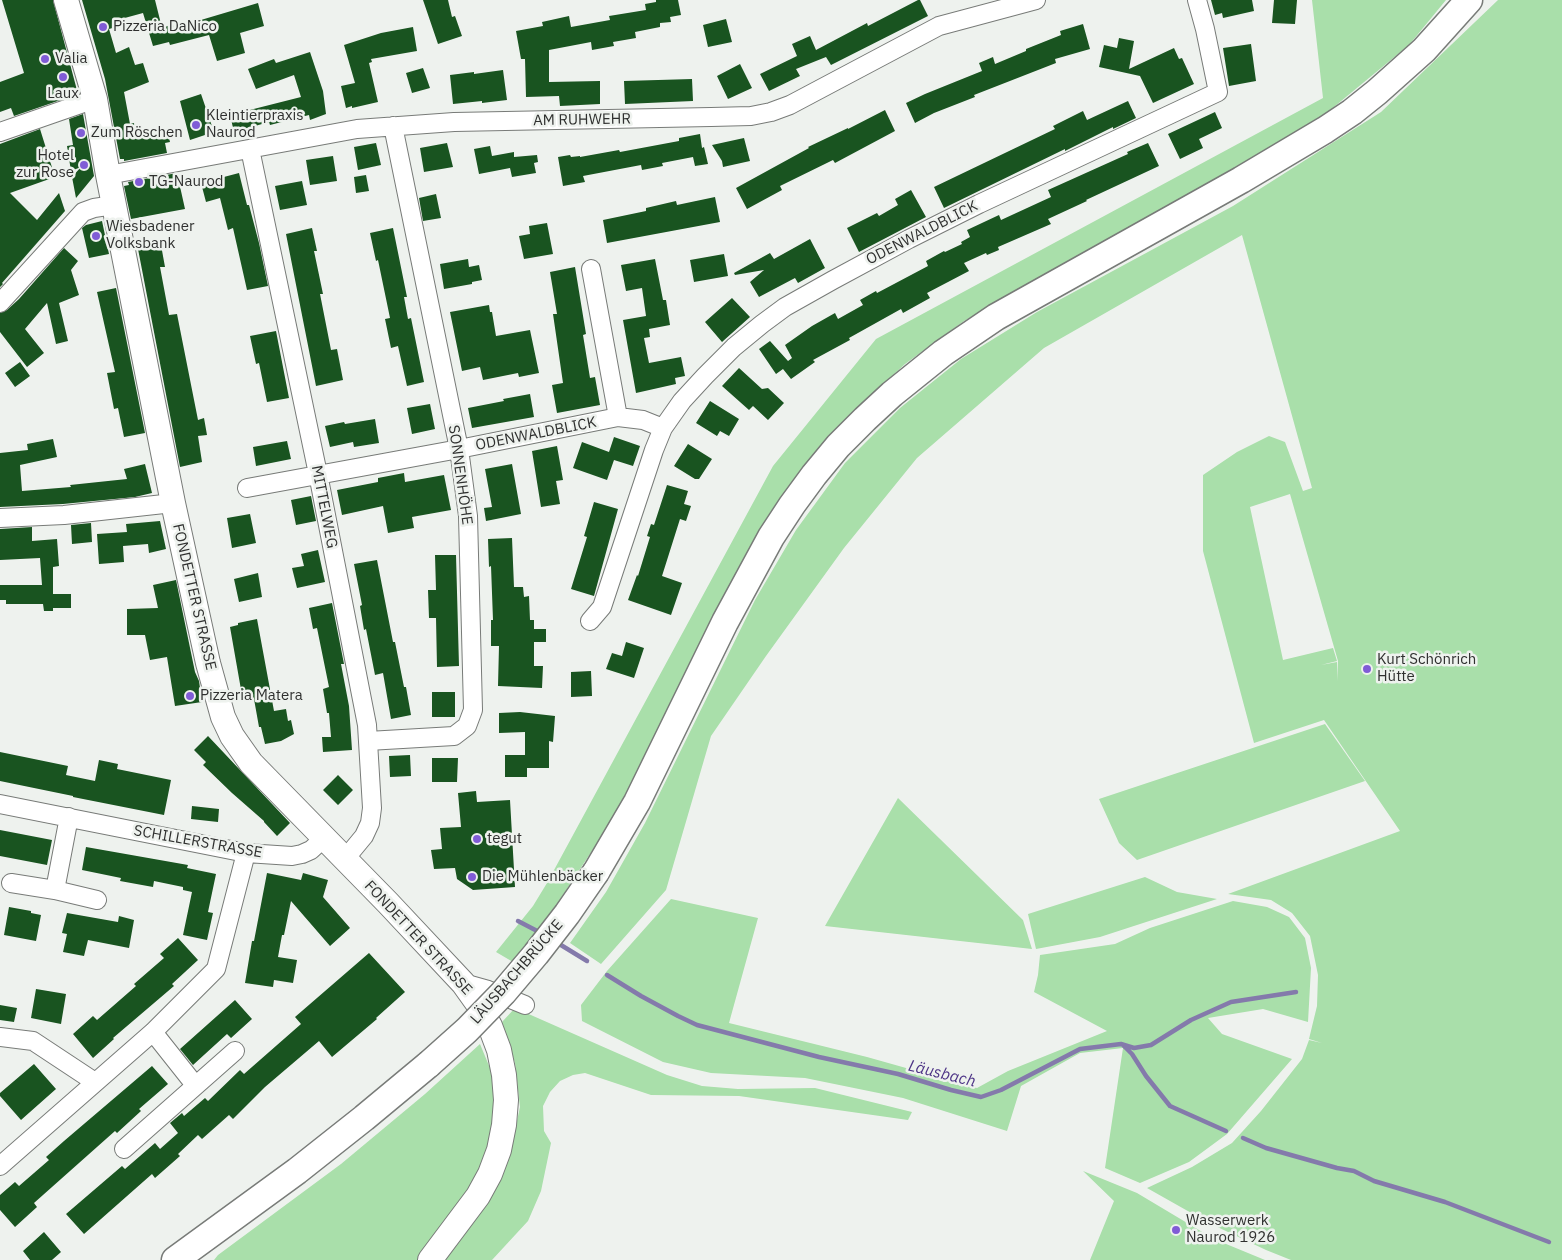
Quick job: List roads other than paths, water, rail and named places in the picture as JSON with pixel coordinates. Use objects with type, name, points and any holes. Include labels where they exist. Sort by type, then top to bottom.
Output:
[{"type":"main road","name":"LÄUSBACHBRÜCKE","points":[[175,1260],[327,1147],[430,1064],[467,1030],[536,954],[596,872],[636,802],[725,622],[771,537],[814,475],[864,419],[942,353],[989,321],[1241,180],[1345,116],[1407,66],[1446,27],[1469,0]]},
{"type":"street","name":"FONDETTER STRASSE","points":[[66,0],[95,99],[108,175],[173,503],[208,663],[223,716],[232,736],[251,763],[463,984],[478,1004],[490,1026],[499,1050],[506,1100],[499,1150],[490,1174],[478,1196],[430,1260]]},
{"type":"street","name":"AM RUHWEHR","points":[[108,175],[357,129],[454,122],[752,116],[790,105],[939,26],[1036,0]]},
{"type":"street","name":"ODENWALDBLICK","points":[[590,621],[602,607],[663,428],[682,401],[734,347],[785,307],[917,234],[1218,92],[1198,0]]},
{"type":"street","points":[[0,132],[95,99]]},
{"type":"street","name":"SONNENHÖHE","points":[[368,741],[454,736],[467,726],[473,710],[468,516],[459,449],[393,126]]},
{"type":"street","name":"MITTELWEG","points":[[250,150],[318,474],[362,696],[368,741],[372,808],[370,823],[364,836],[345,860]]},
{"type":"street","points":[[0,303],[83,212],[114,205]]},
{"type":"street","name":"ODENWALDBLICK","points":[[591,269],[618,417]]},
{"type":"street","name":"ODENWALDBLICK","points":[[247,488],[459,449],[618,417],[643,420],[663,428]]},
{"type":"street","points":[[0,518],[64,515],[173,503]]},
{"type":"street","name":"SCHILLERSTRASSE","points":[[0,804],[246,853],[292,856],[311,850],[324,838]]},
{"type":"street","points":[[55,890],[69,817]]},
{"type":"street","points":[[0,1166],[153,1032],[216,969],[246,853]]},
{"type":"street","points":[[11,883],[55,890],[97,900]]},
{"type":"street","points":[[463,984],[488,990],[526,1005]]},
{"type":"street","points":[[153,1032],[195,1085]]},
{"type":"street","points":[[0,1037],[33,1041],[95,1082]]},
{"type":"street","points":[[124,1149],[235,1051]]},
{"type":"street","points":[[193,1260],[210,1238],[229,1221]]},
{"type":"waterway","points":[[518,921],[541,933]]},
{"type":"waterway","points":[[556,942],[587,961]]},
{"type":"waterway","name":"Läusbach","points":[[607,975],[641,996],[697,1025],[819,1057],[898,1074],[981,1097],[1001,1090],[1080,1049],[1121,1044],[1134,1048],[1151,1045],[1191,1020],[1231,1002],[1296,992]]},
{"type":"waterway","points":[[1123,1045],[1132,1054],[1146,1076],[1170,1106],[1226,1131]]},
{"type":"waterway","points":[[1243,1138],[1266,1148],[1354,1171],[1374,1181],[1445,1202],[1549,1242]]},
{"type":"place","name":"Pizzeria DaNico","points":[[103,27]]},
{"type":"place","name":"Valia","points":[[45,59]]},
{"type":"place","name":"Laux","points":[[63,77]]},
{"type":"place","name":"Kleintierpraxis Naurod","points":[[196,125]]},
{"type":"place","name":"Zum Röschen","points":[[81,133]]},
{"type":"place","name":"Hotel zur Rose","points":[[84,165]]},
{"type":"place","name":"TG-Naurod","points":[[139,182]]},
{"type":"place","name":"Wiesbadener Volksbank","points":[[96,236]]},
{"type":"place","name":"Kurt Schönrich Hütte","points":[[1367,669]]},
{"type":"place","name":"Pizzeria Matera","points":[[190,696]]},
{"type":"place","name":"tegut","points":[[477,839]]},
{"type":"place","name":"Die Mühlenbäcker","points":[[472,877]]},
{"type":"place","name":"Wasserwerk Naurod 1926","points":[[1176,1230]]}]
